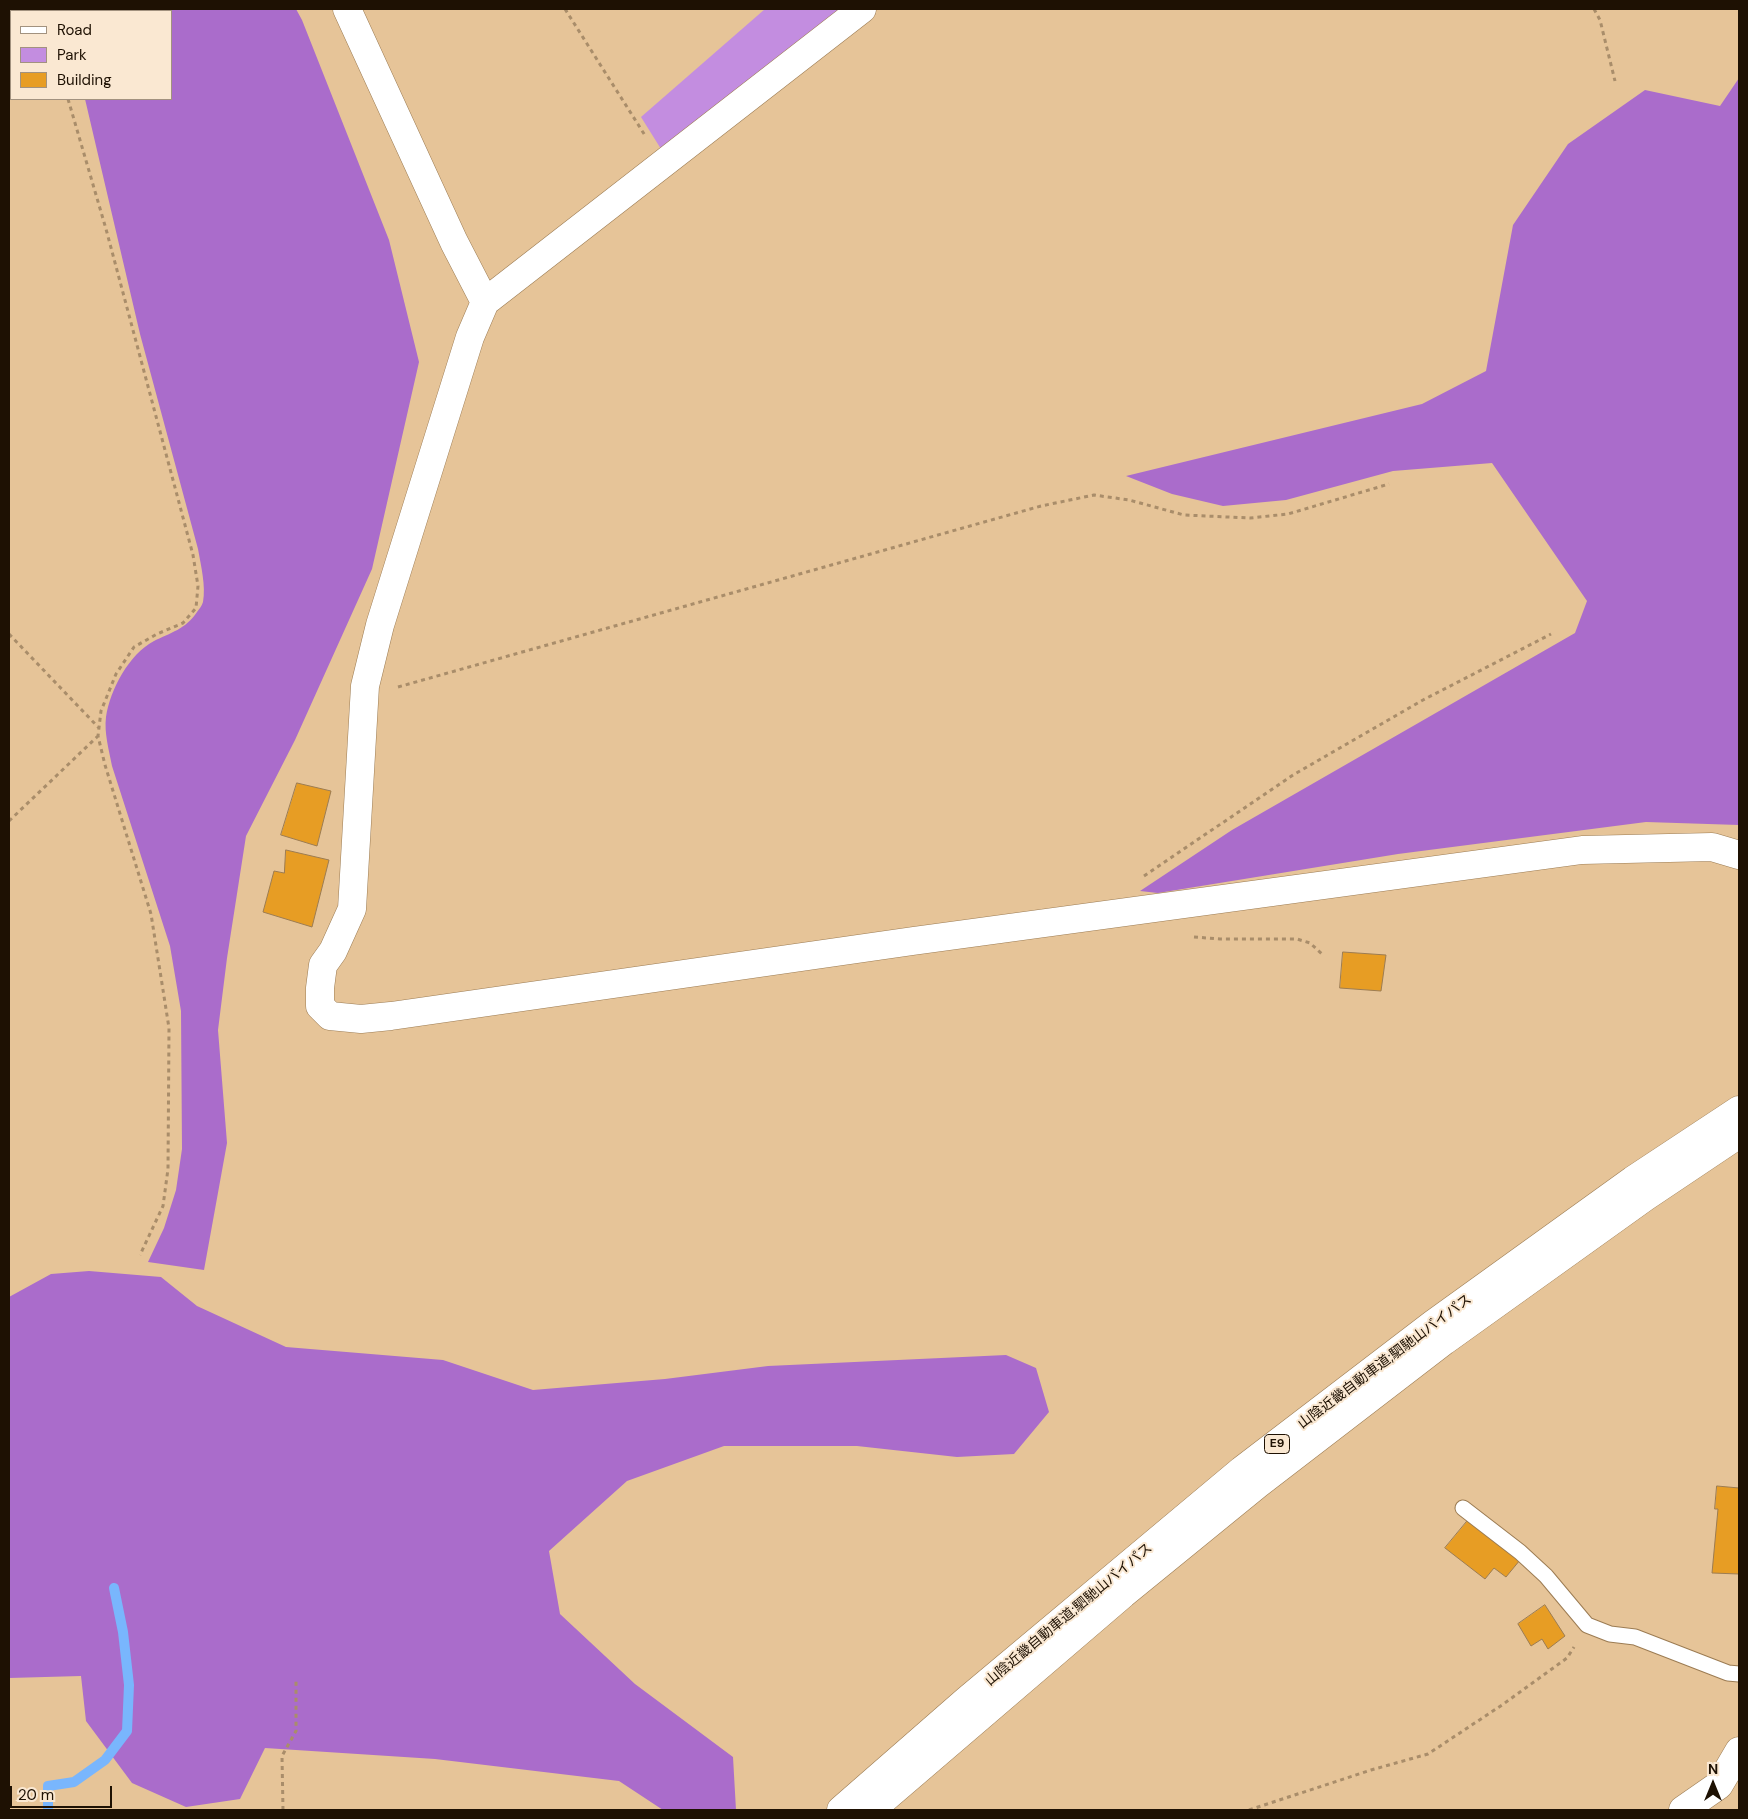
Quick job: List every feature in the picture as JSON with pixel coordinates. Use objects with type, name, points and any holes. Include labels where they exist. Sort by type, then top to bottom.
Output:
[{"type":"main road","points":[[347,9],[454,242],[485,302]]},
{"type":"main road","points":[[862,9],[485,302],[470,336],[380,625],[365,686],[352,910],[333,951],[323,966],[320,988],[320,1006],[330,1016],[361,1019],[391,1016],[932,939],[1582,850],[1712,847],[1739,855]]},
{"type":"main road","name":"山陰近畿自動車道;駟馳山バイパス","points":[[841,1810],[975,1694],[1242,1470],[1441,1318],[1633,1180],[1739,1110]]},
{"type":"main road","name":"山陰近畿自動車道;駟馳山バイパス","points":[[871,1810],[1123,1594],[1258,1484],[1444,1341],[1645,1197],[1739,1134]]},
{"type":"main road","points":[[1683,1810],[1719,1785],[1739,1752]]},
{"type":"lane","points":[[1463,1508],[1520,1552],[1546,1576],[1587,1625],[1610,1634],[1635,1637],[1728,1673],[1739,1674]]},
{"type":"path","points":[[565,9],[663,164]]},
{"type":"path","points":[[1594,9],[1600,20],[1615,81]]},
{"type":"path","points":[[68,100],[106,229],[193,555],[198,586],[196,608],[183,623],[157,634],[134,647],[116,674],[101,711],[98,736],[105,765],[151,914],[169,1028],[168,1169],[163,1206],[140,1255]]},
{"type":"path","points":[[364,696],[1042,506],[1094,495],[1129,500],[1184,515],[1250,518],[1288,514],[1389,484]]},
{"type":"path","points":[[9,634],[99,728]]},
{"type":"path","points":[[1139,880],[1293,775],[1423,700],[1551,634]]},
{"type":"path","points":[[9,821],[98,736]]},
{"type":"path","points":[[1191,936],[1220,939],[1297,939],[1310,943],[1323,955]]},
{"type":"path","points":[[1249,1810],[1371,1770],[1428,1754],[1502,1705],[1567,1658],[1587,1625]]},
{"type":"path","points":[[283,1810],[282,1756],[296,1731],[296,1681]]},
{"type":"green space","points":[[765,9],[848,9],[661,149],[641,117]]},
{"type":"shaded area","points":[[296,9],[389,240],[419,362],[372,569],[295,740],[246,836],[218,1030],[227,1143],[204,1270],[148,1262],[164,1228],[176,1190],[182,1149],[181,1011],[170,946],[112,766],[107,742],[106,717],[116,685],[129,664],[145,647],[177,630],[193,618],[203,602],[204,583],[198,549],[140,334],[85,100],[172,100],[172,10],[64,10]]},
{"type":"shaded area","points":[[1739,78],[1739,825],[1646,822],[1398,854],[1158,893],[1140,891],[1232,830],[1575,633],[1587,601],[1492,463],[1393,471],[1286,500],[1223,506],[1172,494],[1126,476],[1422,404],[1486,371],[1513,225],[1568,144],[1645,90],[1720,106]]},
{"type":"shaded area","points":[[89,1271],[161,1277],[197,1306],[286,1347],[443,1360],[533,1390],[665,1379],[768,1366],[1006,1355],[1036,1368],[1049,1412],[1014,1454],[957,1457],[857,1446],[724,1446],[627,1481],[549,1551],[560,1614],[635,1684],[733,1757],[736,1810],[663,1810],[619,1781],[435,1759],[265,1748],[240,1799],[186,1807],[132,1783],[86,1721],[81,1676],[9,1678],[9,1297],[51,1274]]},
{"type":"building","points":[[297,783],[331,791],[317,846],[281,835]]},
{"type":"building","points":[[286,850],[329,860],[312,927],[263,912],[274,871],[284,873]]},
{"type":"building","points":[[1343,952],[1386,955],[1381,991],[1340,988]]},
{"type":"building","points":[[1717,1486],[1739,1488],[1739,1574],[1712,1573],[1718,1509],[1715,1509]]},
{"type":"building","points":[[1469,1519],[1520,1560],[1506,1577],[1494,1568],[1485,1579],[1445,1548]]},
{"type":"building","points":[[1545,1605],[1565,1636],[1548,1649],[1542,1639],[1531,1646],[1518,1624]]},
{"type":"waterway","points":[[48,1810],[48,1786],[74,1782],[105,1760],[127,1731],[129,1685],[123,1632],[114,1588]]}]
